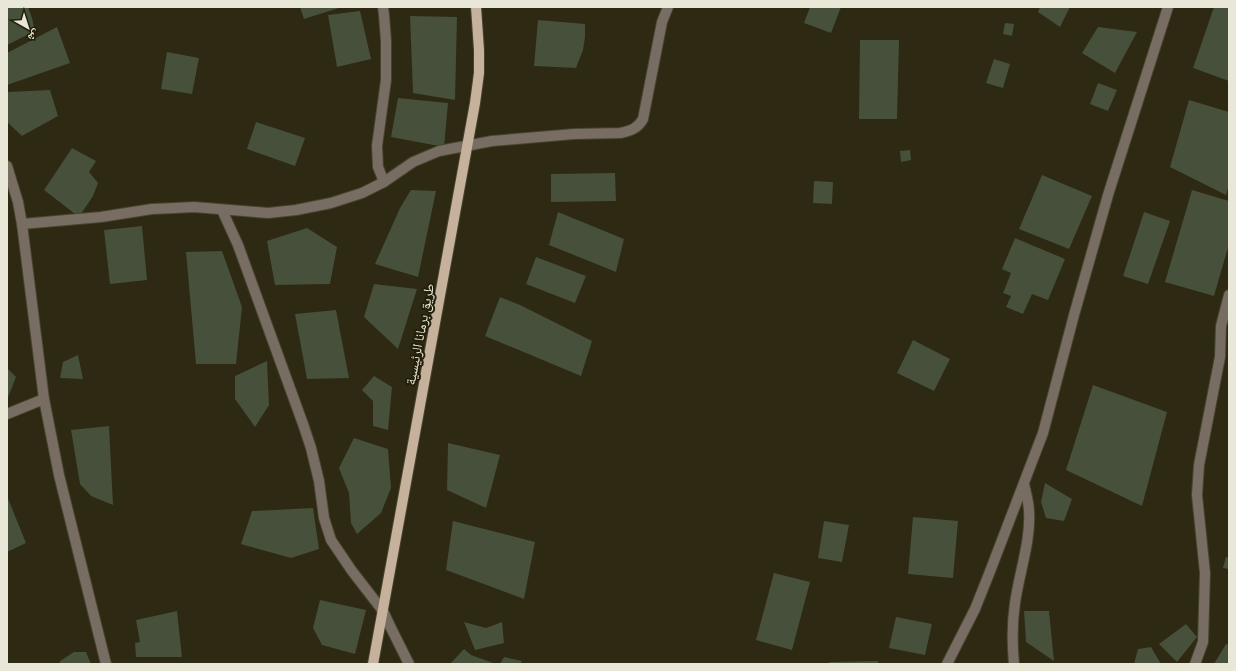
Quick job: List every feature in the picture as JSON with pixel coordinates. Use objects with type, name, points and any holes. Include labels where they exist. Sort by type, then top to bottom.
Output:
[{"type":"main road","name":"طريق برمانا الرئيسية","points":[[373,664],[475,104],[479,50],[476,7]]},
{"type":"street","points":[[383,7],[386,41],[386,80],[376,146],[378,167],[384,182]]},
{"type":"street","points":[[22,224],[100,217],[168,208],[194,207],[268,213],[296,210],[331,203],[362,194],[384,182],[413,162],[440,151],[492,141],[581,134],[620,133],[635,129],[640,124],[645,113],[662,22],[668,7]]},
{"type":"street","points":[[947,664],[978,602],[1043,433],[1074,315],[1106,203],[1168,7]]},
{"type":"street","points":[[7,166],[18,202],[22,224],[44,399],[59,476],[106,664]]},
{"type":"street","points":[[222,210],[238,245],[303,424],[316,468],[324,518],[331,540],[352,571],[383,611],[390,628],[410,664]]},
{"type":"street","points":[[1195,664],[1203,642],[1205,573],[1197,496],[1199,465],[1220,357],[1221,326],[1229,295]]},
{"type":"street","points":[[7,414],[44,399]]},
{"type":"street","points":[[1014,664],[1013,620],[1015,601],[1028,536],[1029,520],[1029,506],[1024,484]]},
{"type":"building","points":[[7,7],[28,7],[35,31],[7,45]]},
{"type":"building","points":[[300,7],[342,7],[304,19]]},
{"type":"building","points":[[810,7],[841,7],[831,33],[804,23]]},
{"type":"building","points":[[1040,7],[1070,7],[1060,27],[1038,12]]},
{"type":"building","points":[[1214,7],[1229,8],[1229,81],[1193,68]]},
{"type":"building","points":[[360,11],[371,59],[337,67],[328,15]]},
{"type":"building","points":[[410,16],[457,17],[455,100],[413,93]]},
{"type":"building","points":[[538,20],[585,24],[583,50],[576,68],[534,66]]},
{"type":"building","points":[[1005,23],[1014,24],[1012,36],[1003,34]]},
{"type":"building","points":[[57,27],[70,63],[7,85],[7,53]]},
{"type":"building","points":[[1098,27],[1137,32],[1115,73],[1082,53]]},
{"type":"building","points":[[860,40],[899,40],[897,119],[859,119]]},
{"type":"building","points":[[167,52],[199,58],[192,94],[161,89]]},
{"type":"building","points":[[994,59],[1010,64],[1003,88],[986,83]]},
{"type":"building","points":[[1098,83],[1117,90],[1108,111],[1090,104]]},
{"type":"building","points":[[50,90],[58,116],[22,136],[7,122],[8,92]]},
{"type":"building","points":[[398,98],[448,103],[444,147],[391,137]]},
{"type":"building","points":[[1189,100],[1229,112],[1229,185],[1226,195],[1170,167]]},
{"type":"building","points":[[256,122],[305,138],[295,166],[247,149]]},
{"type":"building","points":[[72,148],[96,161],[89,172],[98,183],[93,196],[79,217],[44,190]]},
{"type":"building","points":[[910,150],[911,160],[901,162],[900,151]]},
{"type":"building","points":[[615,173],[616,201],[551,202],[551,174]]},
{"type":"building","points":[[1042,175],[1092,196],[1069,249],[1019,229]]},
{"type":"building","points":[[814,181],[833,182],[832,204],[813,203]]},
{"type":"building","points":[[411,190],[436,191],[418,277],[375,264],[400,208]]},
{"type":"building","points":[[1192,190],[1229,201],[1229,244],[1214,296],[1165,282]]},
{"type":"building","points":[[558,212],[624,239],[616,272],[549,245]]},
{"type":"building","points":[[1144,212],[1170,221],[1148,284],[1123,276]]},
{"type":"building","points":[[142,226],[147,280],[110,284],[104,230]]},
{"type":"building","points":[[307,228],[337,247],[330,284],[275,285],[267,241]]},
{"type":"building","points":[[1015,238],[1065,259],[1048,300],[1032,294],[1023,314],[1006,307],[1011,296],[1003,293],[1011,273],[1002,269]]},
{"type":"building","points":[[222,251],[242,307],[236,364],[196,364],[186,252]]},
{"type":"building","points":[[536,257],[586,276],[575,303],[526,284]]},
{"type":"building","points":[[374,284],[417,289],[398,349],[364,317]]},
{"type":"building","points":[[500,297],[520,305],[592,341],[581,376],[485,336]]},
{"type":"building","points":[[336,310],[349,378],[307,379],[295,314]]},
{"type":"building","points":[[913,340],[950,359],[934,391],[897,373]]},
{"type":"building","points":[[78,355],[83,379],[60,378],[63,362]]},
{"type":"building","points":[[267,361],[269,405],[255,427],[235,399],[235,376]]},
{"type":"building","points":[[7,368],[16,377],[7,400]]},
{"type":"building","points":[[374,376],[392,387],[388,430],[373,426],[373,401],[362,390]]},
{"type":"building","points":[[1093,385],[1167,412],[1142,506],[1066,470]]},
{"type":"building","points":[[109,426],[113,505],[91,496],[80,484],[71,430]]},
{"type":"building","points":[[354,438],[388,449],[391,488],[381,513],[357,534],[351,523],[349,493],[339,468]]},
{"type":"building","points":[[448,443],[500,455],[486,508],[447,490]]},
{"type":"building","points":[[1045,483],[1072,499],[1064,521],[1046,518],[1041,502]]},
{"type":"building","points":[[7,496],[26,543],[7,552]]},
{"type":"building","points":[[313,508],[319,549],[291,558],[241,544],[252,511]]},
{"type":"building","points":[[913,517],[958,521],[953,578],[908,574]]},
{"type":"building","points":[[453,521],[535,542],[524,599],[446,570]]},
{"type":"building","points":[[824,521],[849,525],[842,562],[818,558]]},
{"type":"building","points":[[1226,557],[1229,558],[1229,569],[1223,568]]},
{"type":"building","points":[[774,573],[810,582],[792,650],[756,640]]},
{"type":"building","points":[[320,600],[366,610],[355,654],[322,645],[313,628]]},
{"type":"building","points":[[177,611],[182,657],[136,657],[135,643],[140,642],[136,620]]},
{"type":"building","points":[[1024,611],[1049,611],[1054,661],[1026,642]]},
{"type":"building","points":[[896,617],[932,624],[925,655],[889,648]]},
{"type":"building","points":[[464,622],[486,628],[502,622],[504,643],[475,650]]},
{"type":"building","points":[[1186,624],[1197,637],[1177,662],[1159,644]]},
{"type":"building","points":[[1226,644],[1229,645],[1229,664],[1214,664]]},
{"type":"building","points":[[1151,647],[1161,664],[1134,664],[1138,649]]},
{"type":"building","points":[[464,649],[471,655],[496,664],[450,664]]},
{"type":"building","points":[[74,652],[86,652],[91,664],[60,664],[60,661]]},
{"type":"building","points":[[504,657],[522,661],[520,664],[500,664]]},
{"type":"building","points":[[878,661],[878,664],[829,664],[829,662]]}]
